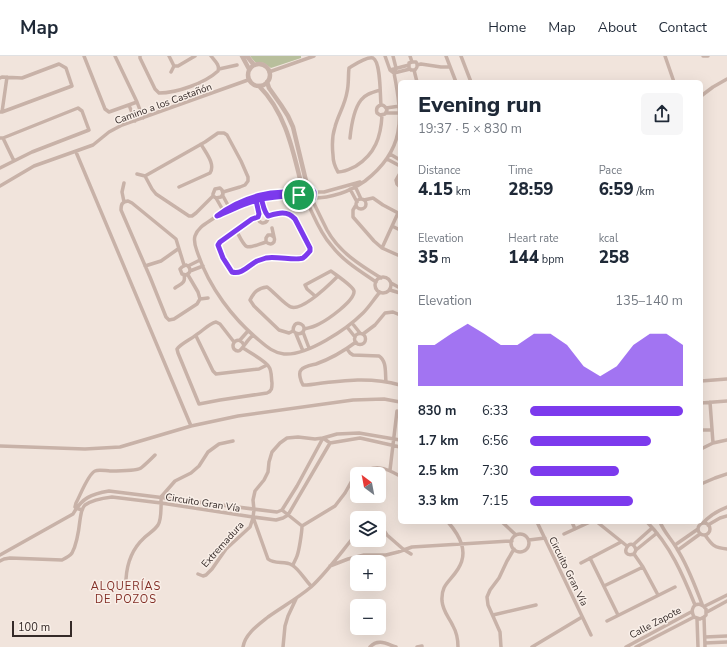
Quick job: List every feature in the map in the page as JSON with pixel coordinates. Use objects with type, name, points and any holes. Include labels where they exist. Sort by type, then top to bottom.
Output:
[{"type":"street","points":[[84,56],[104,109],[110,112],[137,102]]},
{"type":"street","points":[[115,56],[143,118]]},
{"type":"street","points":[[140,56],[155,88],[161,95],[179,90],[204,80],[215,74],[219,69],[237,65]]},
{"type":"street","points":[[169,56],[174,66]]},
{"type":"street","points":[[174,66],[178,66],[195,56]]},
{"type":"street","points":[[211,56],[218,64],[219,69]]},
{"type":"street","points":[[242,56],[249,69]]},
{"type":"street","points":[[247,56],[254,65]]},
{"type":"street","points":[[269,72],[314,56]]},
{"type":"street","points":[[386,56],[390,70],[394,74]]},
{"type":"street","points":[[392,56],[396,68],[394,74],[398,95]]},
{"type":"street","points":[[410,56],[411,66],[416,80]]},
{"type":"street","points":[[446,56],[455,80]]},
{"type":"street","points":[[461,56],[470,80]]},
{"type":"street","points":[[665,56],[673,80]]},
{"type":"street","points":[[703,56],[708,56]]},
{"type":"street","points":[[336,178],[338,172],[333,159],[333,135],[346,98],[349,82],[348,66],[374,57],[379,75],[381,105]]},
{"type":"street","points":[[394,74],[411,66],[414,62],[417,65]]},
{"type":"street","points":[[0,78],[7,77],[22,78],[59,64],[66,68],[72,86],[1,112],[7,77]]},
{"type":"street","points":[[390,70],[411,66],[417,67],[417,65],[421,64],[450,67]]},
{"type":"street","points":[[254,65],[264,65],[269,72],[267,82],[262,86],[253,85],[248,80],[247,74],[249,69],[254,65]]},
{"type":"street","points":[[171,72],[174,66]]},
{"type":"street","points":[[703,94],[727,79]]},
{"type":"street","name":"Camino a los Castañón","points":[[0,186],[34,166],[93,145],[109,132],[122,125],[248,80]]},
{"type":"street","points":[[267,82],[269,88],[288,116],[306,181],[314,192]]},
{"type":"street","points":[[259,86],[277,109],[285,127],[291,144],[300,198],[304,201],[333,196],[363,182],[387,159],[397,139],[398,130]]},
{"type":"street","points":[[350,138],[351,129],[360,101],[372,92],[380,90]]},
{"type":"street","points":[[129,105],[135,121]]},
{"type":"street","points":[[381,105],[384,105],[386,108],[398,106]]},
{"type":"street","points":[[381,105],[377,107],[376,111],[378,114],[398,113]]},
{"type":"street","points":[[0,168],[14,161],[32,152],[89,130],[82,111],[76,108],[2,138],[14,161]]},
{"type":"street","points":[[338,172],[343,172],[352,168],[361,163],[368,156],[379,138],[384,114],[387,110],[386,108]]},
{"type":"street","points":[[138,174],[145,176],[218,133],[224,133],[241,161],[248,177],[248,181],[245,185],[223,194],[220,198],[215,197],[192,216],[189,216],[156,194],[152,190],[145,176]]},
{"type":"street","points":[[179,187],[210,173],[212,170],[213,167],[201,144]]},
{"type":"street","points":[[76,152],[191,426]]},
{"type":"street","points":[[390,154],[398,159]]},
{"type":"street","points":[[387,159],[398,165]]},
{"type":"street","points":[[124,183],[122,192],[124,202],[121,205],[121,210],[166,317],[170,320]]},
{"type":"street","points":[[309,186],[300,191],[271,193],[256,198],[229,209],[198,230],[194,242],[200,260],[213,287],[248,331],[268,348],[277,353],[289,354],[303,351],[332,337],[347,327],[363,313],[380,292]]},
{"type":"street","points":[[349,188],[360,209],[364,208],[366,203],[355,186]]},
{"type":"street","points":[[224,212],[213,191],[217,188],[220,188],[229,209]]},
{"type":"street","points":[[314,192],[349,188]]},
{"type":"street","points":[[314,192],[311,200],[324,235],[330,245],[350,264],[376,282],[376,287],[380,292],[384,293],[390,290],[398,292]]},
{"type":"street","points":[[256,198],[258,220],[265,223],[268,218],[261,197]]},
{"type":"street","points":[[398,213],[373,198],[363,200],[357,204],[353,210],[353,217],[374,241],[382,248],[398,255]]},
{"type":"street","points":[[311,200],[328,231],[342,250],[353,260],[381,278],[387,278],[391,283],[398,287]]},
{"type":"street","points":[[124,202],[128,201],[132,203],[176,239],[178,249],[186,266],[190,268],[184,282],[175,288]]},
{"type":"street","points":[[262,212],[267,214],[279,212],[292,216],[310,248],[310,251],[304,257],[299,259],[280,257],[266,258],[257,261],[236,273],[232,272],[223,258],[218,245],[236,230],[262,212]]},
{"type":"street","points":[[382,248],[398,216]]},
{"type":"street","points":[[392,226],[398,229]]},
{"type":"street","points":[[236,230],[244,245],[246,247],[250,247],[266,242],[268,244],[274,242],[275,239],[272,228]]},
{"type":"street","points":[[266,242],[266,238],[268,236],[274,236]]},
{"type":"street","points":[[145,266],[161,260],[178,249]]},
{"type":"street","points":[[200,260],[180,269],[182,274],[187,274],[203,266]]},
{"type":"street","points":[[299,284],[305,285],[331,271],[338,276],[352,287],[354,292],[348,303],[329,318],[300,334],[279,330],[254,306],[250,300],[253,294],[262,287],[267,287],[291,307],[296,308],[303,305],[326,289],[338,276]]},
{"type":"street","points":[[170,320],[174,320],[197,304],[200,299],[198,292],[187,274]]},
{"type":"street","points":[[376,282],[381,278]]},
{"type":"street","points":[[390,290],[391,283]]},
{"type":"street","points":[[305,285],[307,289],[315,296]]},
{"type":"street","points":[[200,299],[208,298]]},
{"type":"street","points":[[355,337],[356,335],[361,334],[375,325],[385,313],[394,312],[398,314]]},
{"type":"street","points":[[168,325],[170,320]]},
{"type":"street","points":[[240,340],[244,346],[270,368],[272,388],[270,392],[199,404],[178,353],[177,349],[180,345],[196,336],[212,323],[216,322],[220,324],[234,342],[233,348],[235,350],[241,350],[244,346],[253,335]]},
{"type":"street","points":[[303,351],[293,328],[296,324],[299,323],[304,326],[303,331],[309,348]]},
{"type":"street","points":[[352,323],[361,334],[366,337],[365,342],[360,345],[356,342]]},
{"type":"street","points":[[347,327],[355,337],[356,342]]},
{"type":"street","points":[[234,342],[240,340],[248,331]]},
{"type":"street","points":[[196,336],[213,371],[216,374],[259,369],[267,365]]},
{"type":"street","points":[[356,342],[347,349],[318,363],[301,369],[301,383],[303,385],[307,385],[351,380],[386,382],[398,385]]},
{"type":"street","points":[[347,349],[353,355],[379,356],[382,358],[384,361],[386,382]]},
{"type":"street","points":[[703,381],[727,379]]},
{"type":"street","points":[[0,446],[85,449],[120,447],[191,426],[238,416],[353,400],[384,399],[398,402]]},
{"type":"street","points":[[703,403],[727,401]]},
{"type":"street","points":[[710,402],[713,443]]},
{"type":"street","points":[[390,470],[397,411]]},
{"type":"street","points":[[703,430],[711,430]]},
{"type":"street","points":[[254,510],[253,500],[256,491],[268,472],[272,452],[287,438],[323,438],[337,434],[359,433],[398,440]]},
{"type":"street","points":[[323,438],[330,443],[360,438],[398,447]]},
{"type":"street","points":[[302,526],[282,510],[323,438]]},
{"type":"street","points":[[703,448],[713,443],[727,440]]},
{"type":"street","points":[[126,579],[126,569],[132,553],[141,540],[158,524],[161,497],[175,481],[191,473],[199,466],[208,452],[219,444],[234,441]]},
{"type":"street","points":[[288,515],[330,443]]},
{"type":"street","points":[[0,561],[10,558],[62,560],[72,554],[82,510],[75,507],[86,482],[92,473],[94,471],[102,470],[116,471],[138,469],[155,455]]},
{"type":"street","points":[[386,468],[398,475]]},
{"type":"street","points":[[703,483],[727,474]]},
{"type":"street","points":[[302,526],[335,506],[350,484]]},
{"type":"street","points":[[297,486],[302,489]]},
{"type":"street","name":"Circuito Gran Vía","points":[[0,555],[73,514],[84,499],[94,494],[109,491],[254,510],[277,512],[282,510]]},
{"type":"street","name":"Circuito Gran Vía","points":[[82,510],[85,505],[112,497],[161,503],[253,518],[276,520],[288,515]]},
{"type":"street","points":[[703,521],[709,516],[727,507]]},
{"type":"street","name":"Extremadura","points":[[198,574],[203,576],[209,572],[226,549],[250,527],[254,510]]},
{"type":"street","points":[[703,524],[708,525],[727,516]]},
{"type":"street","points":[[253,518],[268,559],[272,562],[288,563],[292,565],[311,586]]},
{"type":"street","points":[[450,524],[456,530],[462,544],[463,553],[458,570],[448,581],[442,592],[442,596],[443,610],[454,627],[458,638],[458,647]]},
{"type":"street","points":[[504,524],[516,535],[525,535],[529,540],[528,547],[525,550],[520,552],[514,549],[512,541],[516,535]]},
{"type":"street","name":"Circuito Gran Vía","points":[[532,647],[582,617],[538,524]]},
{"type":"street","points":[[573,524],[575,529]]},
{"type":"street","points":[[564,534],[586,524]]},
{"type":"street","points":[[599,524],[627,546],[633,545],[652,528]]},
{"type":"street","points":[[649,524],[657,533],[673,558],[683,576],[695,605]]},
{"type":"street","points":[[661,524],[678,550],[707,612]]},
{"type":"street","points":[[675,545],[698,529],[700,524]]},
{"type":"street","points":[[705,535],[709,531],[708,525]]},
{"type":"street","points":[[292,565],[298,555],[302,526]]},
{"type":"street","points":[[250,527],[258,529]]},
{"type":"street","points":[[698,529],[700,534]]},
{"type":"street","points":[[627,546],[626,552],[631,555],[657,533]]},
{"type":"street","points":[[386,534],[403,549],[411,554]]},
{"type":"street","points":[[678,550],[700,534],[705,535],[716,548],[727,549]]},
{"type":"street","points":[[529,540],[545,538]]},
{"type":"street","points":[[330,566],[364,555],[386,555],[412,547],[512,541]]},
{"type":"street","points":[[242,647],[249,634],[260,623],[311,586],[350,542]]},
{"type":"street","points":[[581,563],[621,542]]},
{"type":"street","points":[[633,545],[636,547],[635,552],[658,595]]},
{"type":"street","points":[[501,647],[500,632],[488,605],[487,596],[499,578],[514,549]]},
{"type":"street","points":[[8,551],[10,558]]},
{"type":"street","points":[[590,558],[618,615]]},
{"type":"street","points":[[604,586],[643,567]]},
{"type":"street","points":[[607,621],[676,587]]},
{"type":"street","points":[[695,605],[703,605],[727,595]]},
{"type":"street","points":[[283,647],[285,626],[297,597]]},
{"type":"street","points":[[727,601],[707,612],[704,617],[705,645],[727,642]]},
{"type":"street","points":[[493,615],[536,605]]},
{"type":"street","points":[[695,605],[692,608],[692,612],[695,618],[698,647]]},
{"type":"street","name":"Calle Zapote","points":[[626,647],[692,612]]},
{"type":"street","points":[[582,617],[591,635]]},
{"type":"street","points":[[695,618],[700,619],[704,617]]},
{"type":"street","name":"Calle Zapote","points":[[636,647],[695,618]]},
{"type":"street","points":[[705,637],[727,636]]},
{"type":"street","points":[[370,647],[376,642],[381,642],[396,647]]},
{"type":"street","points":[[417,647],[422,646]]},
{"type":"green space","points":[[250,56],[301,56],[301,58],[271,68],[264,63],[255,62]]},
{"type":"district","name":"ALQUERÍAS DE POZOS","points":[[126,592]]},
{"type":"route","points":[[299,195],[277,196],[262,199],[256,200],[259,214],[258,217],[252,219],[236,230],[218,245],[223,258],[232,272],[236,273],[257,261],[266,258],[280,257],[299,259],[304,257],[310,251],[310,248],[292,216],[279,212],[268,216],[265,213],[262,199],[261,195],[229,207],[217,216],[242,205],[256,200],[262,199],[261,195],[299,191],[300,188],[306,186],[312,188],[314,192],[313,198],[308,202],[300,198],[299,195]]}]
